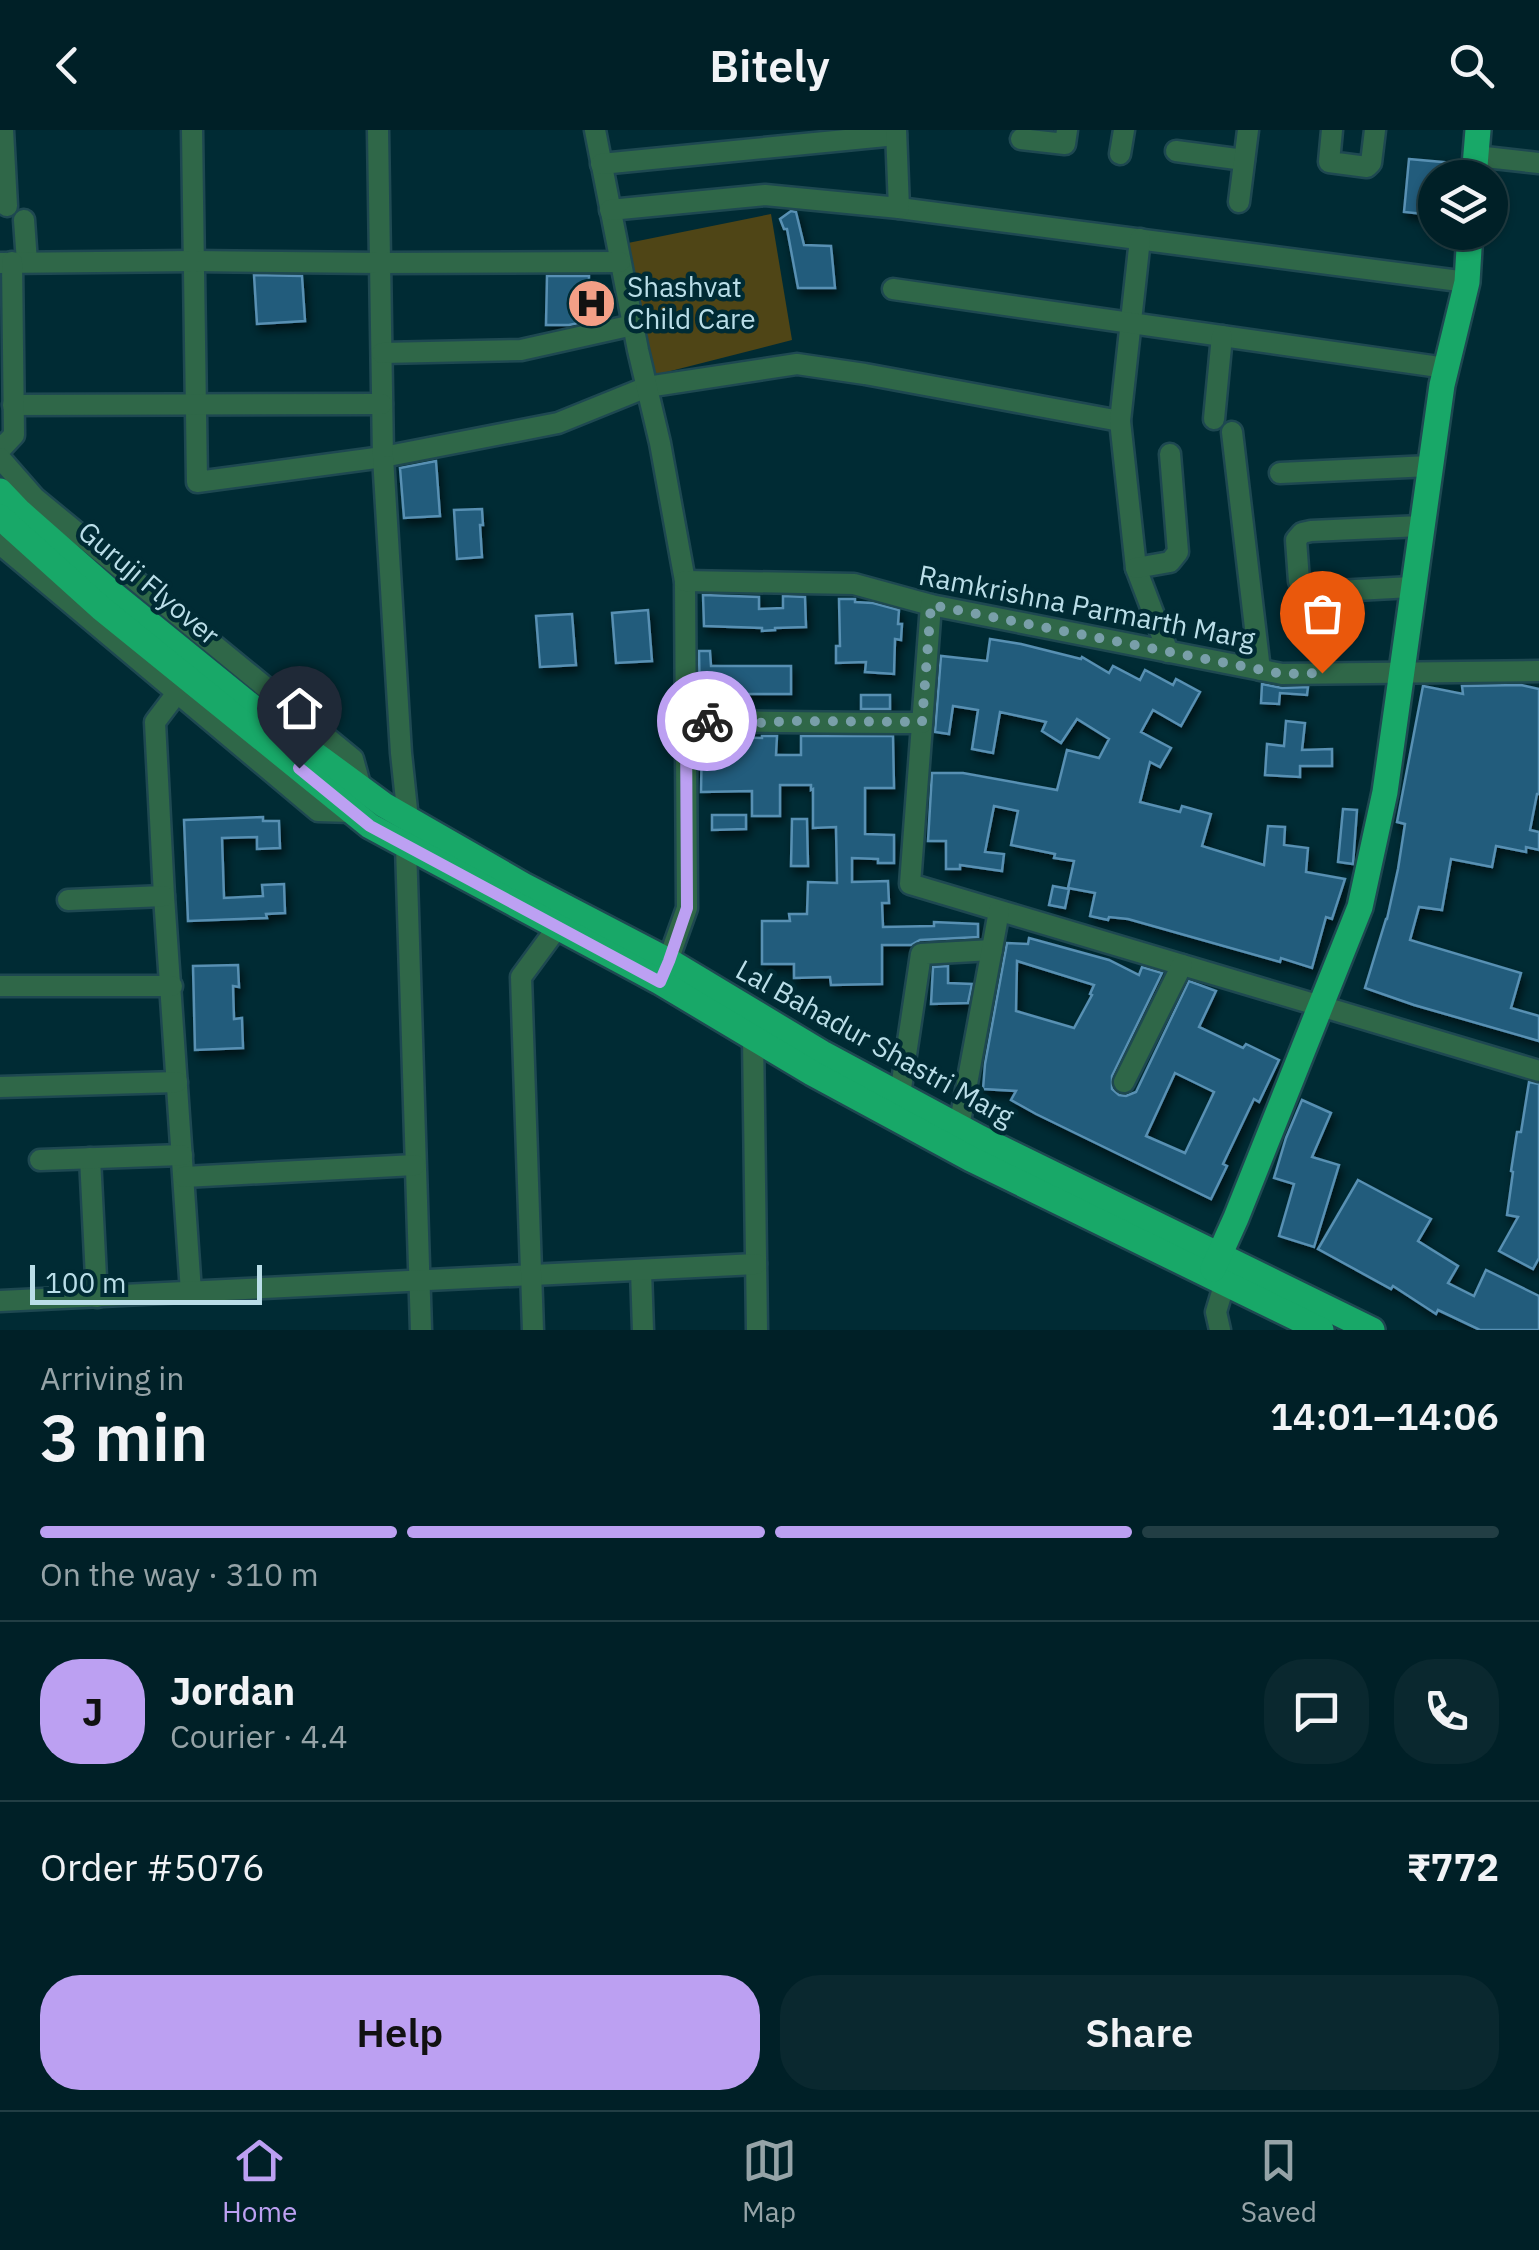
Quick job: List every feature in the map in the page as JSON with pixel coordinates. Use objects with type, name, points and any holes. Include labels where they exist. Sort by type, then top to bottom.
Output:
[{"type":"main road","points":[[1218,1270],[1360,907],[1385,792],[1430,466],[1446,368],[1466,282],[1469,250]]},
{"type":"main road","name":"Guruji Flyover","points":[[0,491],[112,594],[267,719],[326,776]]},
{"type":"main road","name":"Guruji Flyover","points":[[0,518],[101,608],[357,800]]},
{"type":"main road","name":"Lal Bahadur Shastri Marg","points":[[357,800],[408,819],[665,972],[900,1094],[1321,1330]]},
{"type":"main road","name":"Lal Bahadur Shastri Marg","points":[[357,800],[370,826],[557,928],[665,972],[753,1037],[812,1073],[972,1159],[1218,1270],[1372,1330]]},
{"type":"street","points":[[0,450],[14,435],[15,213],[3,130]]},
{"type":"street","points":[[192,130],[197,482],[383,457],[558,423],[646,387],[798,364],[1120,421]]},
{"type":"street","points":[[378,130],[383,457],[408,819]]},
{"type":"street","points":[[595,130],[685,581],[687,908],[665,972]]},
{"type":"street","points":[[1021,139],[1065,144],[1067,130]]},
{"type":"street","points":[[1120,154],[1124,130]]},
{"type":"street","points":[[1239,202],[1248,130]]},
{"type":"street","points":[[1332,130],[1329,162],[1367,167],[1371,163],[1375,130]]},
{"type":"street","points":[[601,164],[896,132],[899,208]]},
{"type":"street","points":[[1176,150],[1244,160]]},
{"type":"street","points":[[1476,154],[1539,163]]},
{"type":"street","points":[[610,210],[765,195],[899,208],[1466,282]]},
{"type":"street","points":[[1140,239],[1120,421],[1136,568],[1168,652]]},
{"type":"street","points":[[13,262],[620,262]]},
{"type":"street","points":[[893,289],[1446,368]]},
{"type":"street","points":[[382,353],[522,350],[632,325]]},
{"type":"street","points":[[1214,419],[1222,336]]},
{"type":"street","points":[[14,405],[382,404]]},
{"type":"street","points":[[1232,432],[1260,670]]},
{"type":"street","points":[[1136,568],[1170,562],[1178,552],[1170,454]]},
{"type":"street","points":[[0,458],[35,498],[353,759],[357,800],[318,811],[0,544]]},
{"type":"street","points":[[1280,473],[1430,466]]},
{"type":"street","points":[[1412,587],[1318,592],[1302,588],[1296,540],[1311,531],[1421,526]]},
{"type":"street","name":"Ramkrishna Parmarth Marg","points":[[685,581],[854,584],[931,605],[1282,674],[1539,671]]},
{"type":"street","points":[[931,605],[910,884],[1539,1071]]},
{"type":"street","points":[[177,693],[154,722],[191,1292]]},
{"type":"street","points":[[686,719],[756,723],[922,722]]},
{"type":"street","points":[[406,846],[421,1330]]},
{"type":"street","points":[[68,900],[164,896]]},
{"type":"street","points":[[959,1127],[1000,911]]},
{"type":"street","points":[[533,1330],[521,977],[557,928]]},
{"type":"street","points":[[900,1094],[921,954],[992,950]]},
{"type":"street","points":[[1124,1082],[1182,966]]},
{"type":"street","points":[[0,986],[172,986]]},
{"type":"street","points":[[753,1037],[757,1330]]},
{"type":"street","points":[[0,1087],[178,1082]]},
{"type":"street","points":[[40,1160],[182,1155]]},
{"type":"street","points":[[90,1158],[97,1297]]},
{"type":"street","points":[[184,1177],[416,1165]]},
{"type":"street","points":[[0,1301],[756,1264]]},
{"type":"street","points":[[1218,1270],[1216,1312],[1220,1330]]},
{"type":"street","points":[[641,1271],[643,1330]]},
{"type":"shaded area","points":[[771,214],[792,340],[651,376],[628,243]]},
{"type":"building","points":[[1409,159],[1420,160],[1418,213],[1404,212]]},
{"type":"building","points":[[796,212],[804,245],[831,246],[835,288],[798,288],[787,229],[780,219]]},
{"type":"building","points":[[254,275],[302,276],[305,321],[257,324]]},
{"type":"building","points":[[547,276],[589,276],[588,321],[546,325]]},
{"type":"building","points":[[436,461],[440,516],[404,518],[400,468]]},
{"type":"building","points":[[482,509],[482,557],[457,559],[454,510]]},
{"type":"building","points":[[703,595],[759,597],[759,609],[783,608],[783,596],[805,597],[806,627],[762,631],[704,626]]},
{"type":"building","points":[[839,599],[899,610],[901,640],[895,639],[894,674],[865,672],[866,662],[836,663],[836,646],[840,646]]},
{"type":"building","points":[[648,610],[652,661],[616,663],[612,613]]},
{"type":"building","points":[[572,614],[576,665],[540,667],[536,616]]},
{"type":"building","points":[[990,639],[1082,657],[1109,673],[1113,666],[1140,680],[1145,670],[1173,685],[1176,679],[1200,692],[1181,726],[1153,710],[1141,732],[1171,748],[1160,767],[1150,762],[1140,802],[1180,812],[1182,806],[1211,814],[1202,846],[1264,865],[1268,826],[1285,827],[1284,845],[1308,848],[1306,872],[1345,879],[1332,919],[1326,917],[1312,968],[1128,919],[1090,916],[1095,893],[1068,888],[1074,861],[1011,845],[1018,811],[994,806],[985,852],[1004,854],[1002,871],[960,865],[960,869],[946,869],[946,841],[928,841],[932,773],[963,773],[1057,790],[1067,750],[1099,758],[1109,739],[1077,719],[1061,743],[1042,731],[1046,722],[1000,712],[993,753],[972,749],[978,710],[953,706],[949,734],[935,732],[941,656],[987,661]]},
{"type":"building","points":[[699,651],[710,651],[711,666],[791,666],[791,694],[712,694],[712,707],[700,706]]},
{"type":"building","points":[[1262,684],[1308,687],[1307,695],[1280,693],[1279,704],[1261,703]]},
{"type":"building","points":[[1521,685],[1539,689],[1539,794],[1530,830],[1539,832],[1539,850],[1526,847],[1526,852],[1496,846],[1492,867],[1451,859],[1442,910],[1419,907],[1410,940],[1521,973],[1511,1008],[1539,1016],[1539,1041],[1365,988],[1398,869],[1405,824],[1397,822],[1423,686],[1463,694],[1462,686]]},
{"type":"building","points":[[861,695],[890,695],[890,709],[861,709]]},
{"type":"building","points":[[1286,721],[1305,723],[1302,750],[1332,749],[1332,766],[1300,766],[1300,777],[1265,775],[1267,744],[1284,746]]},
{"type":"building","points":[[702,734],[777,736],[776,755],[801,755],[801,736],[893,736],[894,788],[865,788],[865,834],[894,835],[894,863],[852,858],[852,882],[888,881],[889,903],[882,903],[883,927],[934,926],[934,922],[978,924],[978,937],[882,945],[882,984],[831,985],[830,977],[794,978],[794,964],[762,964],[762,921],[790,921],[789,914],[807,914],[808,882],[837,883],[836,827],[813,828],[811,785],[780,785],[780,816],[752,816],[752,791],[701,792]]},
{"type":"building","points":[[1343,809],[1357,810],[1353,864],[1338,862]]},
{"type":"building","points":[[712,815],[746,815],[746,829],[712,830]]},
{"type":"building","points":[[263,817],[263,821],[279,821],[280,848],[257,849],[257,837],[222,838],[224,898],[263,896],[262,885],[284,884],[285,913],[266,914],[267,918],[188,921],[184,820]]},
{"type":"building","points":[[792,819],[807,819],[808,866],[791,866]]},
{"type":"building","points":[[1053,886],[1069,889],[1065,908],[1049,905]]},
{"type":"building","points":[[1029,938],[1109,960],[1139,975],[1142,967],[1162,973],[1112,1076],[1112,1089],[1119,1095],[1136,1092],[1189,981],[1216,991],[1199,1027],[1279,1060],[1259,1102],[1254,1099],[1211,1199],[1036,1114],[1011,1100],[1016,1091],[983,1089],[1007,943],[1028,944]],"holes":[[[1017,961],[1094,985],[1074,1028],[1016,1011]],[[1175,1073],[1214,1092],[1185,1153],[1146,1136]]]},
{"type":"building","points":[[238,965],[239,987],[233,986],[234,1019],[242,1018],[243,1048],[195,1050],[193,966]]},
{"type":"building","points":[[948,966],[948,983],[972,984],[968,1003],[931,1004],[933,967]]},
{"type":"building","points":[[1529,1082],[1539,1084],[1539,1258],[1533,1269],[1499,1251],[1518,1217],[1507,1215],[1517,1132],[1521,1132]]},
{"type":"building","points":[[1302,1100],[1331,1113],[1312,1157],[1339,1165],[1314,1247],[1279,1236],[1294,1184],[1274,1178]]},
{"type":"building","points":[[1358,1180],[1431,1219],[1418,1241],[1458,1266],[1448,1283],[1474,1296],[1486,1270],[1539,1296],[1539,1330],[1480,1330],[1438,1310],[1436,1314],[1393,1286],[1391,1289],[1318,1249]]},
{"type":"way so far","points":[[707,721],[922,722],[931,605],[1282,674],[1322,673]]},
{"type":"place","name":"Shashvat Child Care","points":[[592,303]]},
{"type":"route","points":[[299,768],[370,826],[660,982],[687,908],[686,719],[707,721]]}]
